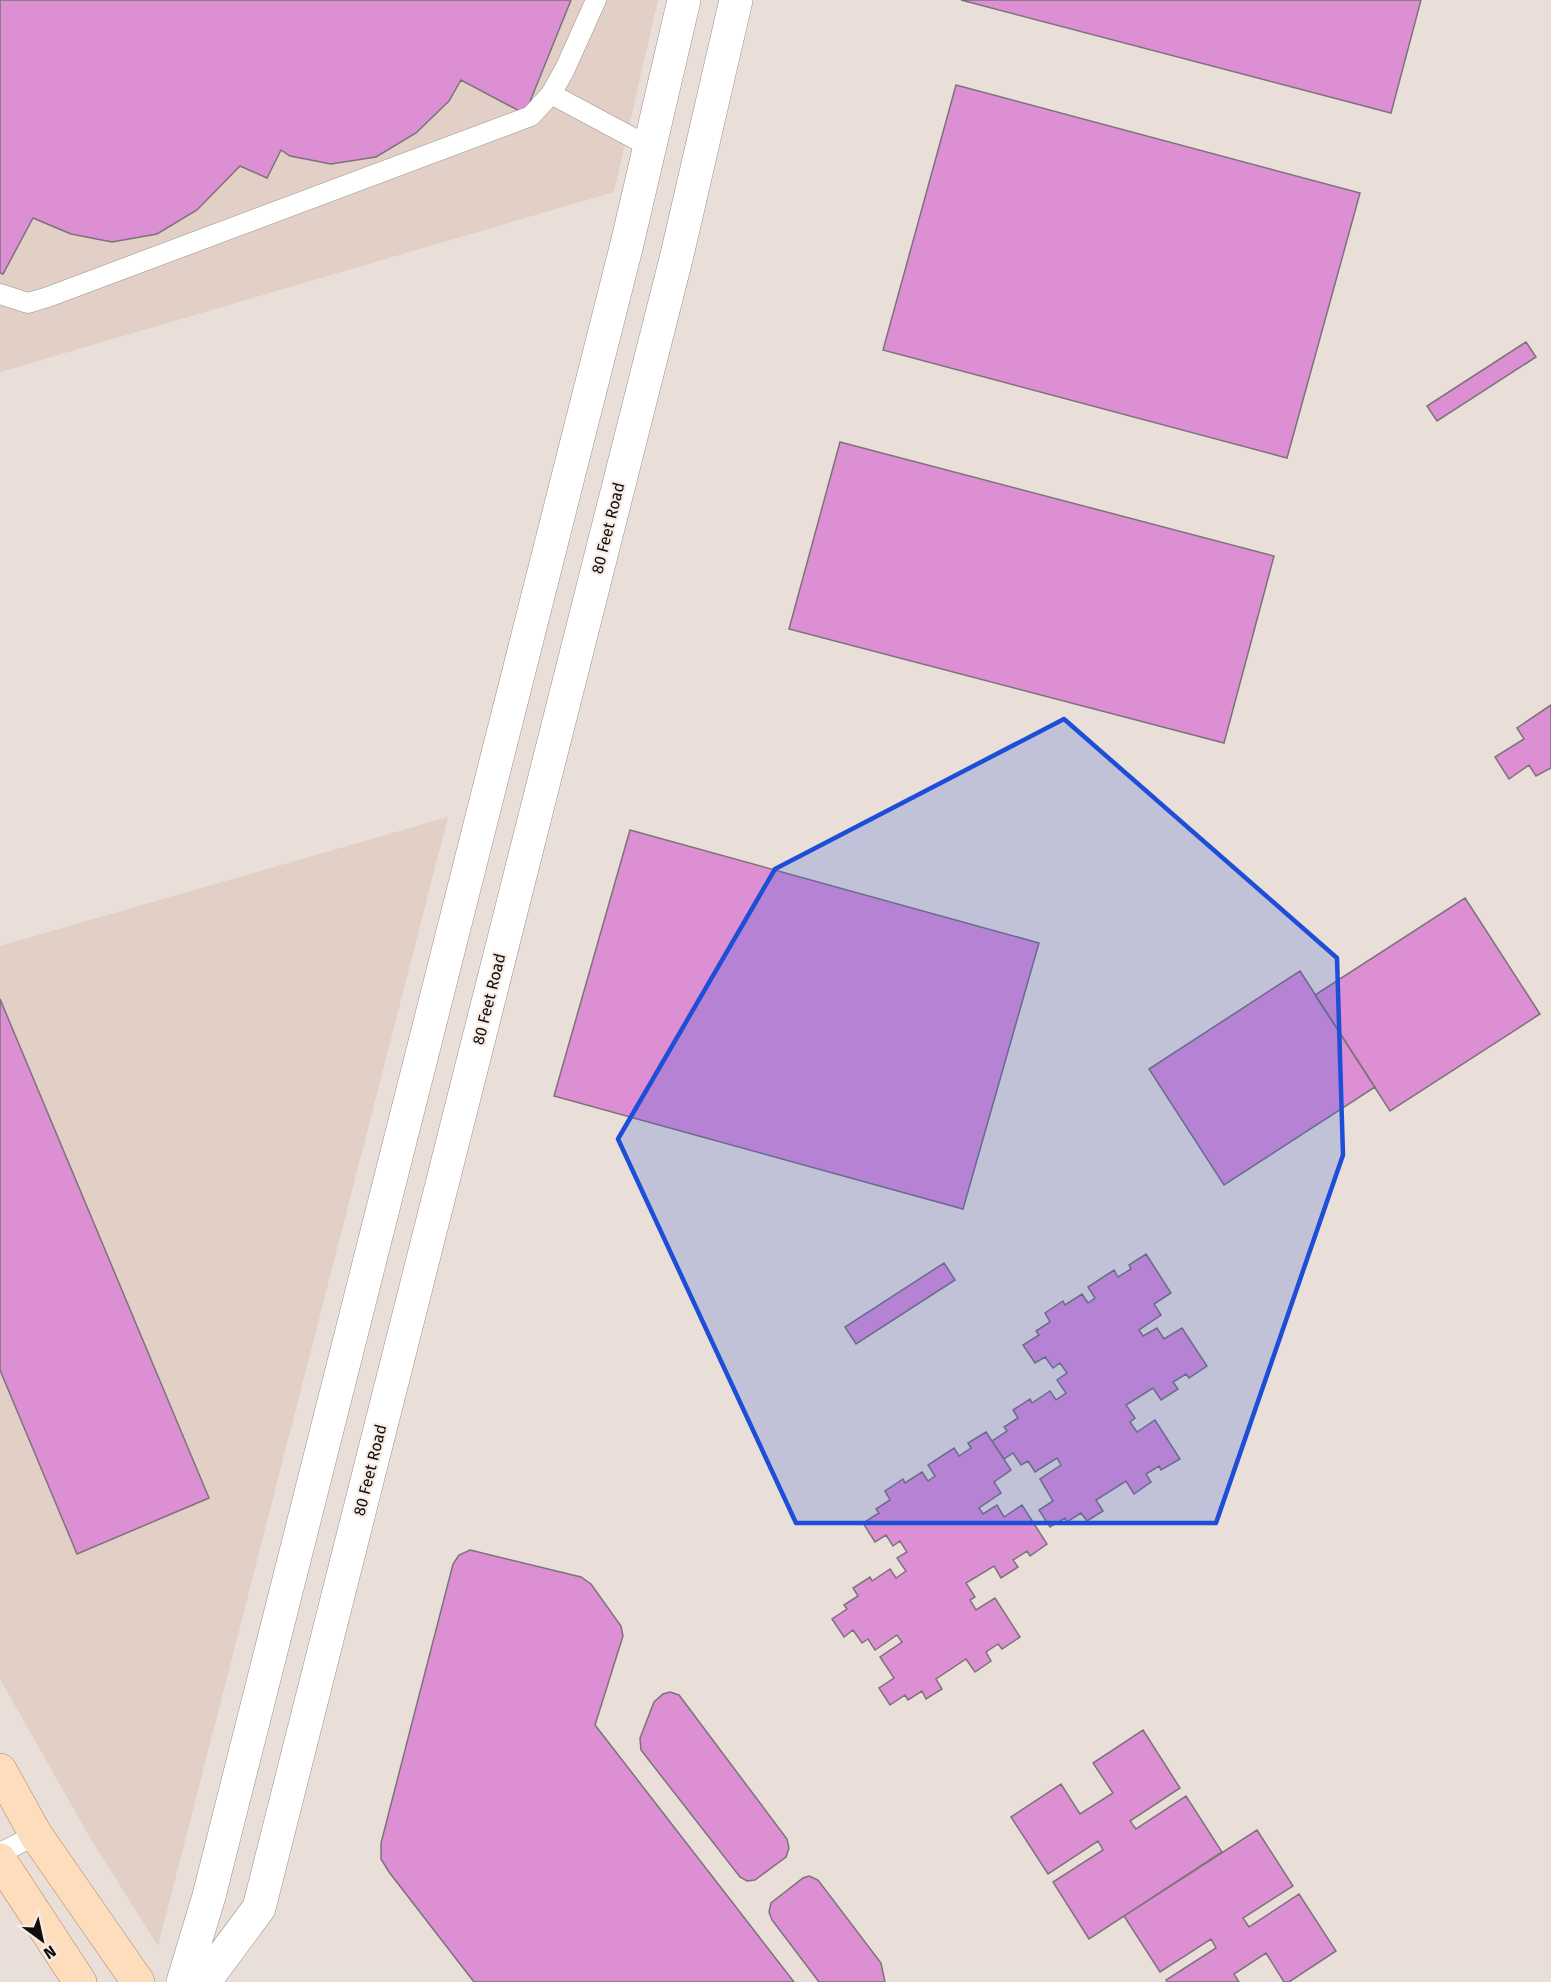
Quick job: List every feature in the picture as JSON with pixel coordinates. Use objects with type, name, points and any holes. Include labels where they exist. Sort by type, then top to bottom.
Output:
[{"type":"main road","points":[[0,1770],[36,1835],[138,1982]]},
{"type":"main road","points":[[0,1860],[80,1982]]},
{"type":"street","points":[[183,1982],[212,1884],[650,147],[684,0]]},
{"type":"street","name":"80 Feet Road","points":[[204,1982],[259,1908],[677,255],[736,0]]},
{"type":"lane","points":[[0,294],[28,303],[48,297],[531,117],[550,94],[565,69],[596,0]]},
{"type":"lane","points":[[550,94],[650,147]]},
{"type":"lane","points":[[0,1853],[36,1835]]},
{"type":"highlighted area","points":[[1064,719],[1337,958],[1343,1155],[1216,1523],[796,1523],[618,1139],[775,869]]},
{"type":"shaded area","points":[[0,0],[658,0],[614,192],[0,372]]},
{"type":"shaded area","points":[[448,817],[158,1946],[89,1836],[0,1679],[0,946]]},
{"type":"building","points":[[0,0],[571,0],[525,114],[461,80],[449,101],[416,133],[376,157],[331,164],[290,156],[281,150],[267,178],[240,166],[197,210],[157,234],[112,242],[71,234],[33,218],[3,274],[0,273]]},
{"type":"building","points":[[961,0],[1421,0],[1391,113]]},
{"type":"building","points":[[956,85],[1360,193],[1287,458],[883,350]]},
{"type":"building","points":[[1526,342],[1536,357],[1437,421],[1427,406]]},
{"type":"building","points":[[840,442],[1274,556],[1224,743],[789,629]]},
{"type":"building","points":[[1551,705],[1551,768],[1536,776],[1529,765],[1509,779],[1495,757],[1524,739],[1517,728]]},
{"type":"building","points":[[630,830],[1039,943],[963,1209],[554,1096]]},
{"type":"building","points":[[1465,898],[1540,1014],[1390,1111],[1315,995]]},
{"type":"building","points":[[1300,971],[1375,1087],[1224,1185],[1149,1069]]},
{"type":"building","points":[[0,999],[209,1498],[77,1554],[0,1370]]},
{"type":"building","points":[[1146,1254],[1171,1293],[1154,1304],[1161,1315],[1139,1330],[1143,1336],[1157,1328],[1164,1339],[1182,1328],[1207,1366],[1189,1378],[1186,1374],[1173,1382],[1178,1389],[1161,1400],[1153,1388],[1126,1405],[1135,1418],[1130,1422],[1137,1432],[1155,1420],[1180,1459],[1161,1470],[1159,1466],[1146,1474],[1151,1482],[1134,1494],[1126,1481],[1096,1500],[1103,1511],[1087,1521],[1081,1513],[1067,1522],[1065,1518],[1050,1527],[1039,1510],[1053,1501],[1040,1479],[1061,1465],[1057,1458],[1035,1472],[1028,1461],[1021,1465],[1013,1453],[1004,1459],[992,1441],[1007,1431],[1004,1427],[1018,1418],[1013,1410],[1030,1399],[1032,1403],[1050,1391],[1056,1400],[1066,1393],[1057,1380],[1067,1373],[1060,1363],[1053,1368],[1045,1357],[1035,1363],[1023,1345],[1039,1335],[1036,1331],[1050,1322],[1045,1313],[1063,1301],[1065,1305],[1082,1294],[1088,1303],[1095,1298],[1088,1287],[1114,1270],[1118,1277],[1131,1269],[1129,1265]]},
{"type":"building","points":[[944,1263],[955,1280],[856,1344],[845,1327]]},
{"type":"building","points":[[986,1432],[1011,1470],[994,1482],[1001,1493],[979,1508],[983,1514],[997,1505],[1004,1517],[1022,1505],[1047,1544],[1030,1556],[1027,1551],[1013,1560],[1018,1567],[1001,1578],[994,1566],[966,1583],[975,1597],[970,1600],[976,1610],[995,1598],[1020,1637],[1002,1649],[998,1644],[986,1652],[991,1661],[975,1672],[966,1659],[936,1679],[942,1689],[926,1699],[922,1691],[908,1700],[905,1695],[890,1705],[879,1688],[894,1678],[880,1657],[902,1642],[897,1635],[875,1650],[868,1639],[862,1643],[853,1630],[844,1637],[832,1619],[847,1609],[844,1605],[858,1596],[853,1588],[870,1577],[872,1581],[890,1569],[896,1578],[906,1571],[897,1558],[907,1552],[900,1541],[893,1546],[886,1535],[875,1542],[863,1523],[879,1513],[876,1509],[890,1500],[885,1491],[903,1479],[905,1483],[922,1472],[928,1481],[935,1476],[928,1465],[954,1448],[959,1456],[971,1448],[968,1443]]},
{"type":"building","points":[[470,1550],[581,1577],[591,1584],[621,1626],[623,1636],[595,1725],[794,1982],[474,1982],[389,1872],[381,1859],[381,1843],[453,1564],[459,1555]]},
{"type":"building","points":[[670,1692],[679,1695],[787,1839],[789,1848],[786,1857],[755,1880],[747,1881],[740,1877],[641,1750],[640,1738],[654,1702],[663,1694]]},
{"type":"building","points":[[1143,1730],[1180,1788],[1130,1821],[1136,1829],[1186,1796],[1222,1852],[1089,1939],[1053,1882],[1103,1850],[1098,1841],[1048,1874],[1011,1817],[1061,1784],[1080,1814],[1113,1793],[1093,1763]]},
{"type":"building","points":[[1257,1830],[1293,1886],[1243,1918],[1249,1927],[1299,1894],[1336,1951],[1289,1982],[1284,1982],[1266,1953],[1234,1974],[1239,1982],[1167,1982],[1166,1980],[1216,1948],[1211,1939],[1160,1972],[1124,1916]]},
{"type":"building","points":[[809,1876],[818,1880],[881,1963],[885,1982],[819,1982],[772,1920],[769,1912],[771,1903],[803,1878]]}]
